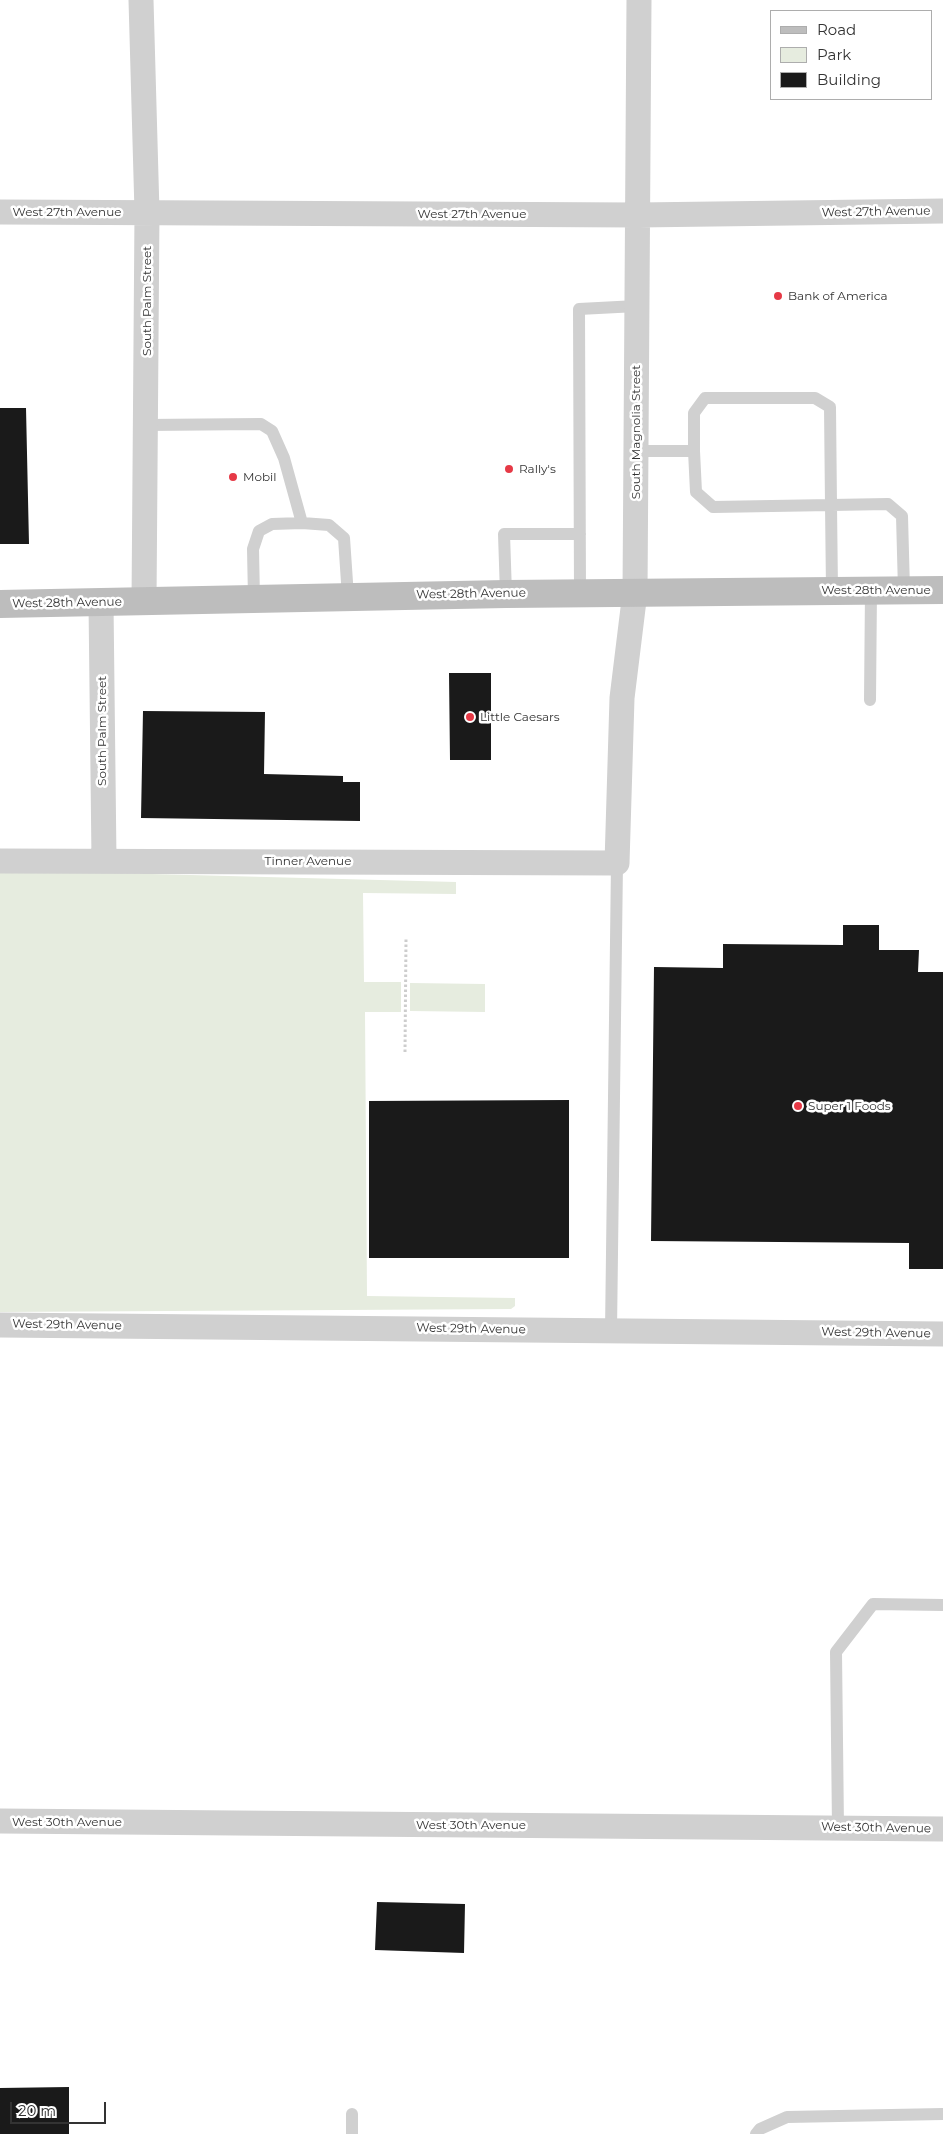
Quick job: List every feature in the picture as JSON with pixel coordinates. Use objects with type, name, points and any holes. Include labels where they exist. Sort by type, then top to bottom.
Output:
[{"type":"main road","name":"West 28th Avenue","points":[[0,604],[635,592],[943,590]]},
{"type":"street","name":"South Palm Street","points":[[141,0],[147,212],[144,602]]},
{"type":"street","name":"South Magnolia Street","points":[[617,863],[622,698],[635,592],[639,0]]},
{"type":"street","name":"West 27th Avenue","points":[[0,212],[638,216],[943,211]]},
{"type":"street","name":"South Palm Street","points":[[101,603],[104,860]]},
{"type":"street","name":"Tinner Avenue","points":[[0,861],[617,863]]},
{"type":"street","name":"West 29th Avenue","points":[[0,1325],[943,1334]]},
{"type":"street","name":"West 30th Avenue","points":[[0,1821],[943,1829]]},
{"type":"lane","points":[[580,593],[579,309],[637,306]]},
{"type":"lane","points":[[832,590],[831,505],[830,407],[815,398],[705,398],[694,413],[696,492],[713,506],[831,505],[888,504],[902,516],[904,590]]},
{"type":"lane","points":[[146,425],[262,424],[272,431],[284,458],[302,523]]},
{"type":"lane","points":[[636,451],[694,451]]},
{"type":"lane","points":[[254,600],[252,549],[259,531],[272,524],[302,523],[329,525],[344,538],[348,597]]},
{"type":"lane","points":[[506,594],[504,534],[580,534]]},
{"type":"lane","points":[[870,700],[871,590]]},
{"type":"lane","points":[[611,1331],[617,863]]},
{"type":"lane","points":[[838,1828],[836,1652],[873,1604],[943,1605]]},
{"type":"lane","points":[[352,2114],[352,2134]]},
{"type":"lane","points":[[756,2134],[760,2129],[787,2118],[943,2114]]},
{"type":"path","points":[[405,1052],[406,939]]},
{"type":"green space","points":[[0,870],[456,882],[456,894],[363,893],[364,982],[401,982],[401,1012],[365,1012],[367,1296],[515,1298],[515,1306],[511,1309],[0,1312]]},
{"type":"green space","points":[[410,983],[485,984],[485,1012],[410,1011]]},
{"type":"building","points":[[0,408],[26,408],[29,544],[0,544]]},
{"type":"building","name":"Little Caesars","points":[[449,673],[491,673],[491,760],[450,760]]},
{"type":"building","points":[[143,711],[265,712],[264,774],[343,776],[343,782],[360,782],[360,821],[141,818]]},
{"type":"building","name":"Super 1 Foods","points":[[843,925],[879,925],[879,950],[919,950],[918,972],[943,972],[943,1269],[909,1269],[909,1243],[651,1241],[654,967],[723,968],[723,944],[843,945]]},
{"type":"building","points":[[569,1100],[569,1258],[369,1258],[369,1101]]},
{"type":"building","points":[[377,1902],[465,1904],[464,1953],[375,1950]]},
{"type":"building","points":[[69,2087],[69,2134],[0,2134],[0,2088]]},
{"type":"place","name":"Bank of America","points":[[778,296]]},
{"type":"place","name":"Rally's","points":[[509,469]]},
{"type":"place","name":"Mobil","points":[[233,477]]},
{"type":"place","name":"Little Caesars","points":[[470,717]]},
{"type":"place","name":"Super 1 Foods","points":[[798,1106]]}]
